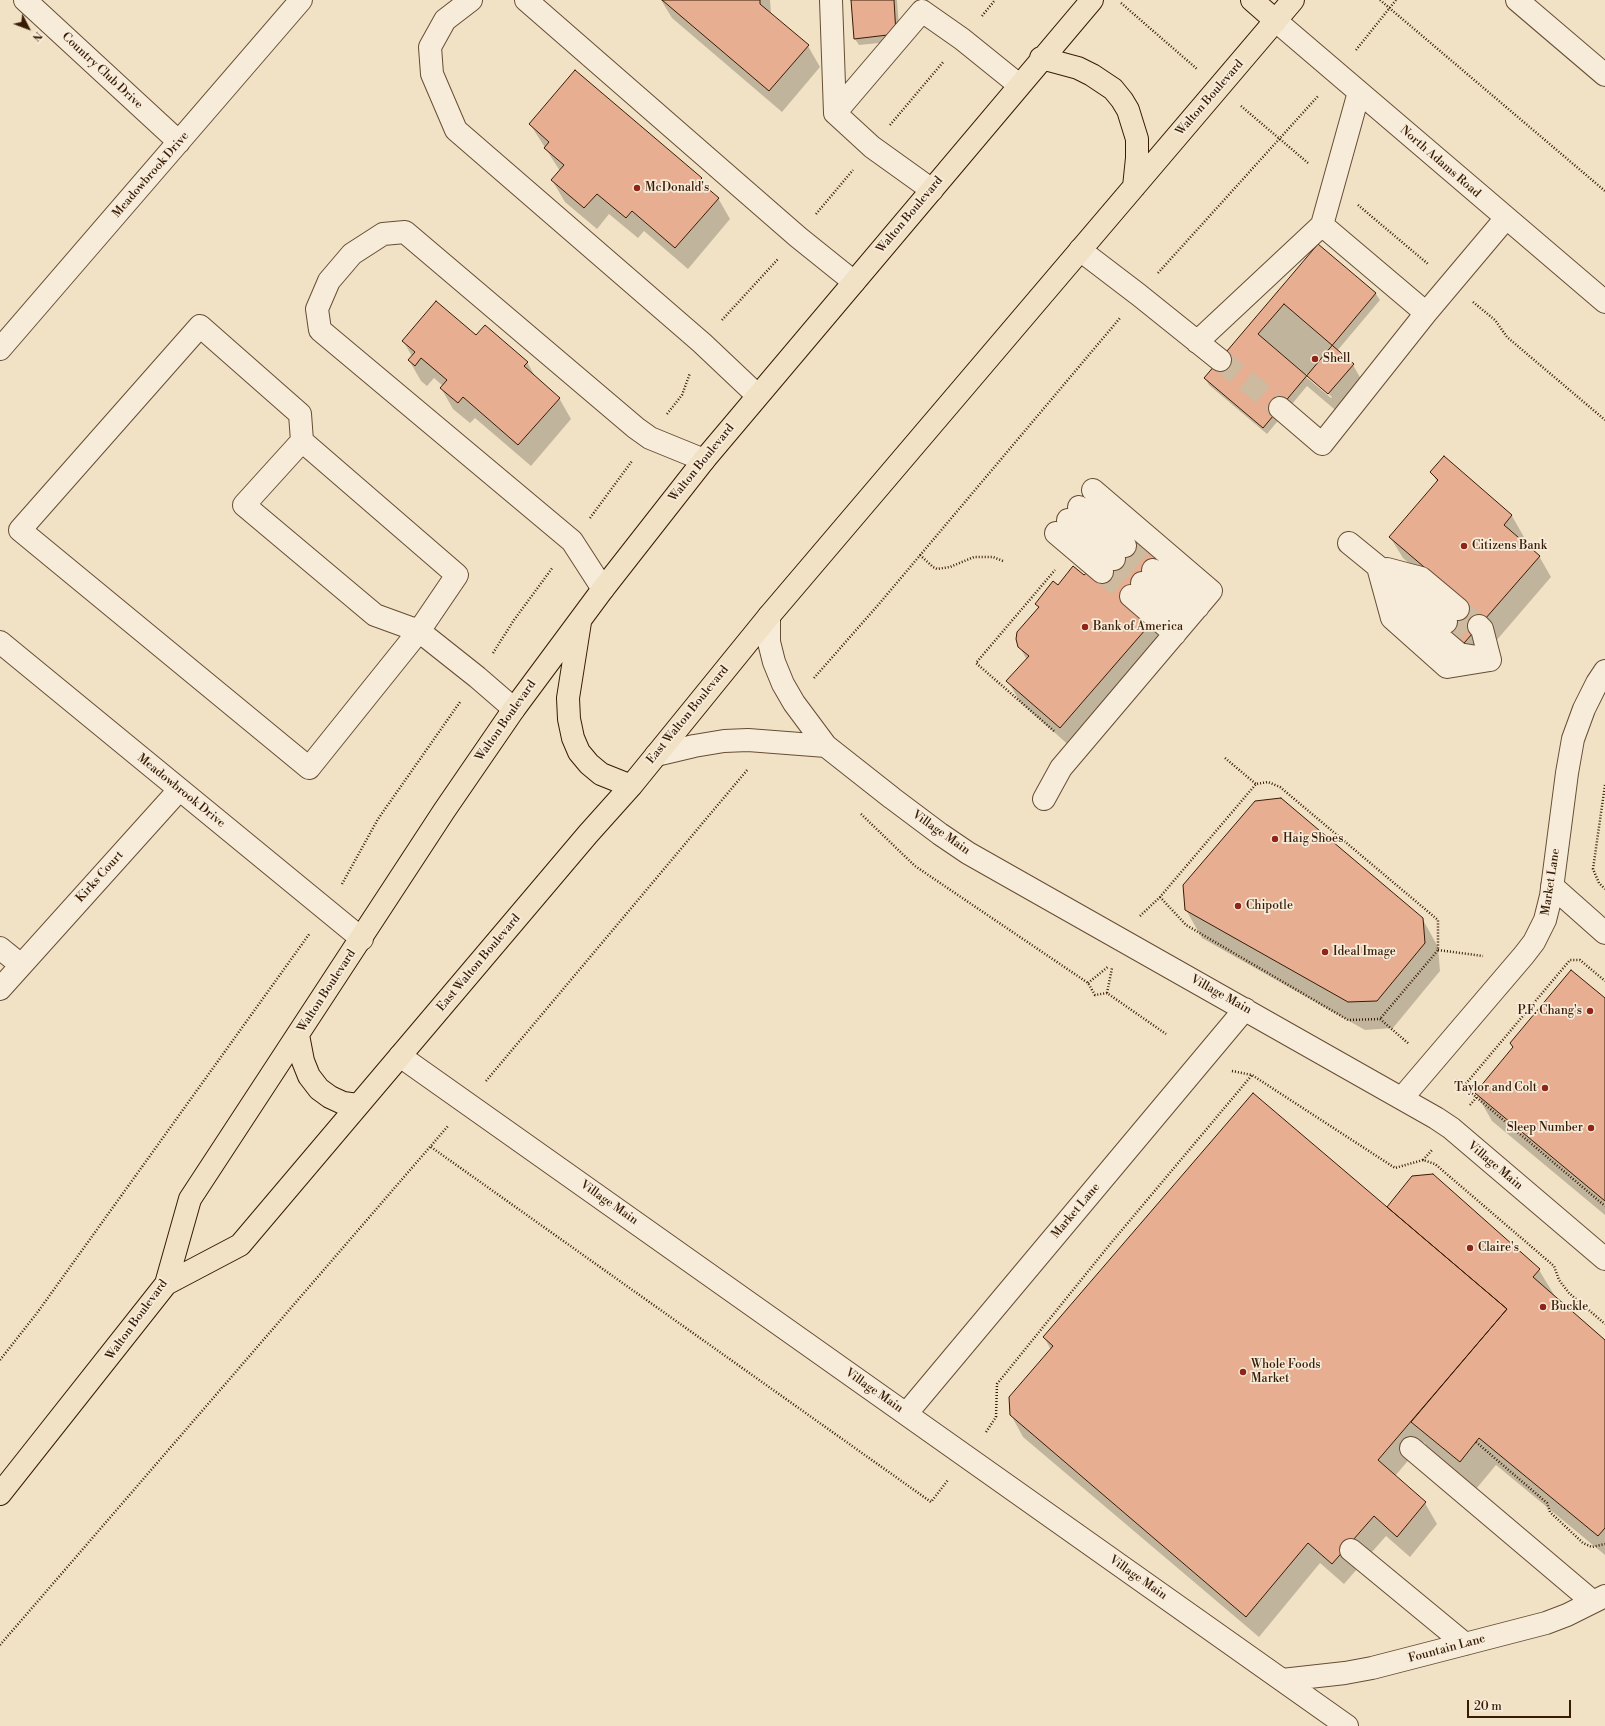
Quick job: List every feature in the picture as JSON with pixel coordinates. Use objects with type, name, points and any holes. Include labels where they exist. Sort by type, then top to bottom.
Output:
[{"type":"main road","name":"Walton Boulevard","points":[[0,1494],[166,1284],[190,1199],[362,939],[444,811],[514,709],[580,619],[704,460],[757,395],[1092,0]]},
{"type":"main road","points":[[1252,0],[1276,21]]},
{"type":"main road","name":"Walton Boulevard","points":[[769,616],[1293,0]]},
{"type":"main road","points":[[1042,58],[1078,68],[1092,75],[1113,89],[1122,100],[1130,116],[1137,139],[1134,187]]},
{"type":"main road","name":"East Walton Boulevard","points":[[166,1284],[240,1245],[631,786],[769,616]]},
{"type":"main road","points":[[580,619],[568,698],[569,719],[573,738],[579,752],[589,764],[601,774],[631,786]]},
{"type":"main road","points":[[298,1035],[303,1061],[310,1076],[319,1089],[330,1097],[343,1103],[358,1106]]},
{"type":"street","name":"Country Club Drive","points":[[25,0],[179,142]]},
{"type":"street","name":"Meadowbrook Drive","points":[[0,349],[301,0]]},
{"type":"street","points":[[471,0],[445,20],[430,47],[432,74],[456,130],[702,343],[757,395]]},
{"type":"street","points":[[526,0],[798,237],[854,282]]},
{"type":"street","points":[[831,0],[835,113],[872,147],[932,190]]},
{"type":"street","points":[[1517,0],[1605,75]]},
{"type":"street","points":[[835,113],[921,6],[1019,85]]},
{"type":"street","name":"North Adams Road","points":[[1276,21],[1605,302]]},
{"type":"street","points":[[1197,342],[1322,225],[1359,92]]},
{"type":"street","points":[[1280,408],[1322,444],[1426,314],[1506,218]]},
{"type":"street","points":[[1322,225],[1426,314]]},
{"type":"street","points":[[603,589],[572,541],[320,330],[318,309],[329,281],[352,254],[382,234],[405,232],[636,428],[650,438],[704,460]]},
{"type":"street","points":[[1080,250],[1140,295],[1220,360]]},
{"type":"street","points":[[200,326],[300,414],[302,441],[457,576],[419,632],[309,768],[20,530],[200,326]]},
{"type":"street","points":[[302,441],[244,505],[375,615],[419,632],[477,676],[514,709]]},
{"type":"street","points":[[1044,799],[1062,768],[1211,591],[1093,490]]},
{"type":"street","points":[[1068,520],[1114,559],[1068,520]]},
{"type":"street","points":[[1349,543],[1410,591],[1452,616]]},
{"type":"street","points":[[1378,567],[1392,618],[1447,667],[1490,660],[1473,633]]},
{"type":"street","points":[[1186,621],[1142,583],[1186,621]]},
{"type":"street","name":"Village Main","points":[[769,616],[769,642],[774,662],[783,684],[794,703],[826,746],[940,834],[968,853],[1402,1098],[1451,1128],[1605,1259]]},
{"type":"street","name":"Meadowbrook Drive","points":[[0,642],[362,939]]},
{"type":"street","name":"Market Lane","points":[[1402,1098],[1534,942],[1545,920],[1552,886],[1573,739],[1584,709],[1605,671]]},
{"type":"street","points":[[656,755],[724,741],[748,740],[826,746]]},
{"type":"street","name":"Kirks Court","points":[[0,989],[179,790]]},
{"type":"street","points":[[1552,886],[1605,933]]},
{"type":"street","points":[[0,948],[21,965]]},
{"type":"street","name":"Market Lane","points":[[906,1414],[1245,1009]]},
{"type":"street","name":"Village Main","points":[[400,1056],[1346,1726]]},
{"type":"street","points":[[1411,1448],[1599,1599]]},
{"type":"street","points":[[1351,1550],[1465,1644]]},
{"type":"street","name":"Fountain Lane","points":[[1282,1680],[1345,1673],[1372,1668],[1546,1623],[1567,1615],[1599,1599]]},
{"type":"path","points":[[1118,0],[1200,71]]},
{"type":"path","points":[[1380,0],[1605,191]]},
{"type":"path","points":[[1390,8],[1396,0]]},
{"type":"path","points":[[794,703],[1173,255],[1280,139]]},
{"type":"path","points":[[920,555],[937,569],[950,567],[974,557],[993,557],[1003,561]]},
{"type":"path","points":[[1034,587],[1038,590],[976,663],[1057,734]]},
{"type":"path","points":[[0,1645],[431,1147],[746,771],[765,742]]},
{"type":"path","points":[[1226,758],[1256,784]]},
{"type":"path","points":[[1136,920],[1160,897],[1256,784],[1268,782],[1280,787],[1438,920],[1438,950],[1380,1019]]},
{"type":"path","points":[[1605,785],[1593,869],[1599,882],[1605,889]]},
{"type":"path","points":[[856,810],[914,866],[1088,983],[1095,995],[1107,993],[1166,1034]]},
{"type":"path","points":[[1160,897],[1186,925],[1348,1020],[1380,1019],[1414,1048]]},
{"type":"path","points":[[1438,950],[1489,957]]},
{"type":"path","points":[[1464,1086],[1570,960],[1580,960],[1605,981]]},
{"type":"path","points":[[1088,983],[1112,964],[1107,993]]},
{"type":"path","points":[[1228,1070],[1252,1075],[1394,1168],[1423,1160],[1435,1164],[1554,1266],[1559,1280],[1569,1293],[1605,1324]]},
{"type":"path","points":[[986,1432],[996,1417],[997,1384],[1252,1075]]},
{"type":"path","points":[[1454,1078],[1605,1206]]},
{"type":"path","points":[[1466,1110],[1477,1097]]},
{"type":"path","points":[[1423,1160],[1435,1146]]},
{"type":"path","points":[[431,1147],[931,1502],[952,1475]]},
{"type":"path","points":[[1476,1442],[1547,1503],[1550,1512],[1583,1543],[1592,1547],[1605,1544]]},
{"type":"building","points":[[662,0],[760,0],[760,4],[809,45],[769,91]]},
{"type":"building","points":[[851,0],[894,0],[896,34],[854,39]]},
{"type":"building","points":[[575,70],[702,178],[699,181],[719,198],[675,248],[632,211],[626,218],[597,194],[584,208],[551,180],[564,165],[544,148],[549,142],[529,124]]},
{"type":"building","points":[[1318,244],[1376,293],[1263,428],[1204,378]]},
{"type":"building","points":[[436,301],[476,335],[485,325],[528,362],[524,366],[560,398],[518,445],[463,397],[458,403],[440,388],[447,380],[421,358],[415,366],[408,360],[415,352],[402,341]]},
{"type":"building","points":[[1284,304],[1354,364],[1328,394],[1258,334]]},
{"type":"building","name":"Citizens Bank","points":[[1444,456],[1512,515],[1504,525],[1540,556],[1458,650],[1438,633],[1465,602],[1389,537],[1438,480],[1430,472]]},
{"type":"building","name":"Bank of America","points":[[1139,530],[1167,554],[1152,622],[1060,728],[1006,681],[1029,656],[1018,647],[1016,639],[1017,632],[1039,607],[1035,604],[1053,581],[1058,585],[1073,566],[1084,575]]},
{"type":"building","points":[[1281,798],[1423,918],[1425,943],[1377,1001],[1348,1002],[1185,910],[1183,885],[1255,801]]},
{"type":"building","points":[[1571,970],[1605,998],[1605,1201],[1475,1093],[1513,1047],[1510,1043]]},
{"type":"building","name":"Whole Foods Market","points":[[1253,1093],[1507,1309],[1378,1460],[1426,1502],[1397,1537],[1374,1516],[1332,1564],[1308,1543],[1246,1617],[1010,1415],[1009,1397],[1053,1346],[1043,1337]]},
{"type":"building","points":[[1433,1174],[1540,1269],[1533,1277],[1605,1340],[1605,1528],[1598,1536],[1479,1438],[1460,1462],[1411,1422],[1507,1309],[1387,1207],[1412,1176]]},
{"type":"tunnel","points":[[1220,360],[1280,408]]},
{"type":"tunnel","points":[[1125,546],[1153,570]]},
{"type":"tunnel","points":[[1114,559],[1142,583]]},
{"type":"tunnel","points":[[1102,572],[1131,596]]},
{"type":"tunnel","points":[[1458,609],[1479,626]]},
{"type":"tunnel","points":[[1446,622],[1467,640]]},
{"type":"place","name":"McDonald's","points":[[637,188]]},
{"type":"place","name":"Shell","points":[[1315,359]]},
{"type":"place","name":"Citizens Bank","points":[[1464,546]]},
{"type":"place","name":"Bank of America","points":[[1085,627]]},
{"type":"place","name":"Haig Shoes","points":[[1275,839]]},
{"type":"place","name":"Chipotle","points":[[1238,906]]},
{"type":"place","name":"Ideal Image","points":[[1325,952]]},
{"type":"place","name":"P.F. Chang's","points":[[1590,1011]]},
{"type":"place","name":"Taylor and Colt","points":[[1545,1088]]},
{"type":"place","name":"Sleep Number","points":[[1591,1128]]},
{"type":"place","name":"Claire's","points":[[1470,1248]]},
{"type":"place","name":"Buckle","points":[[1543,1307]]},
{"type":"place","name":"Whole Foods Market","points":[[1243,1372]]}]
